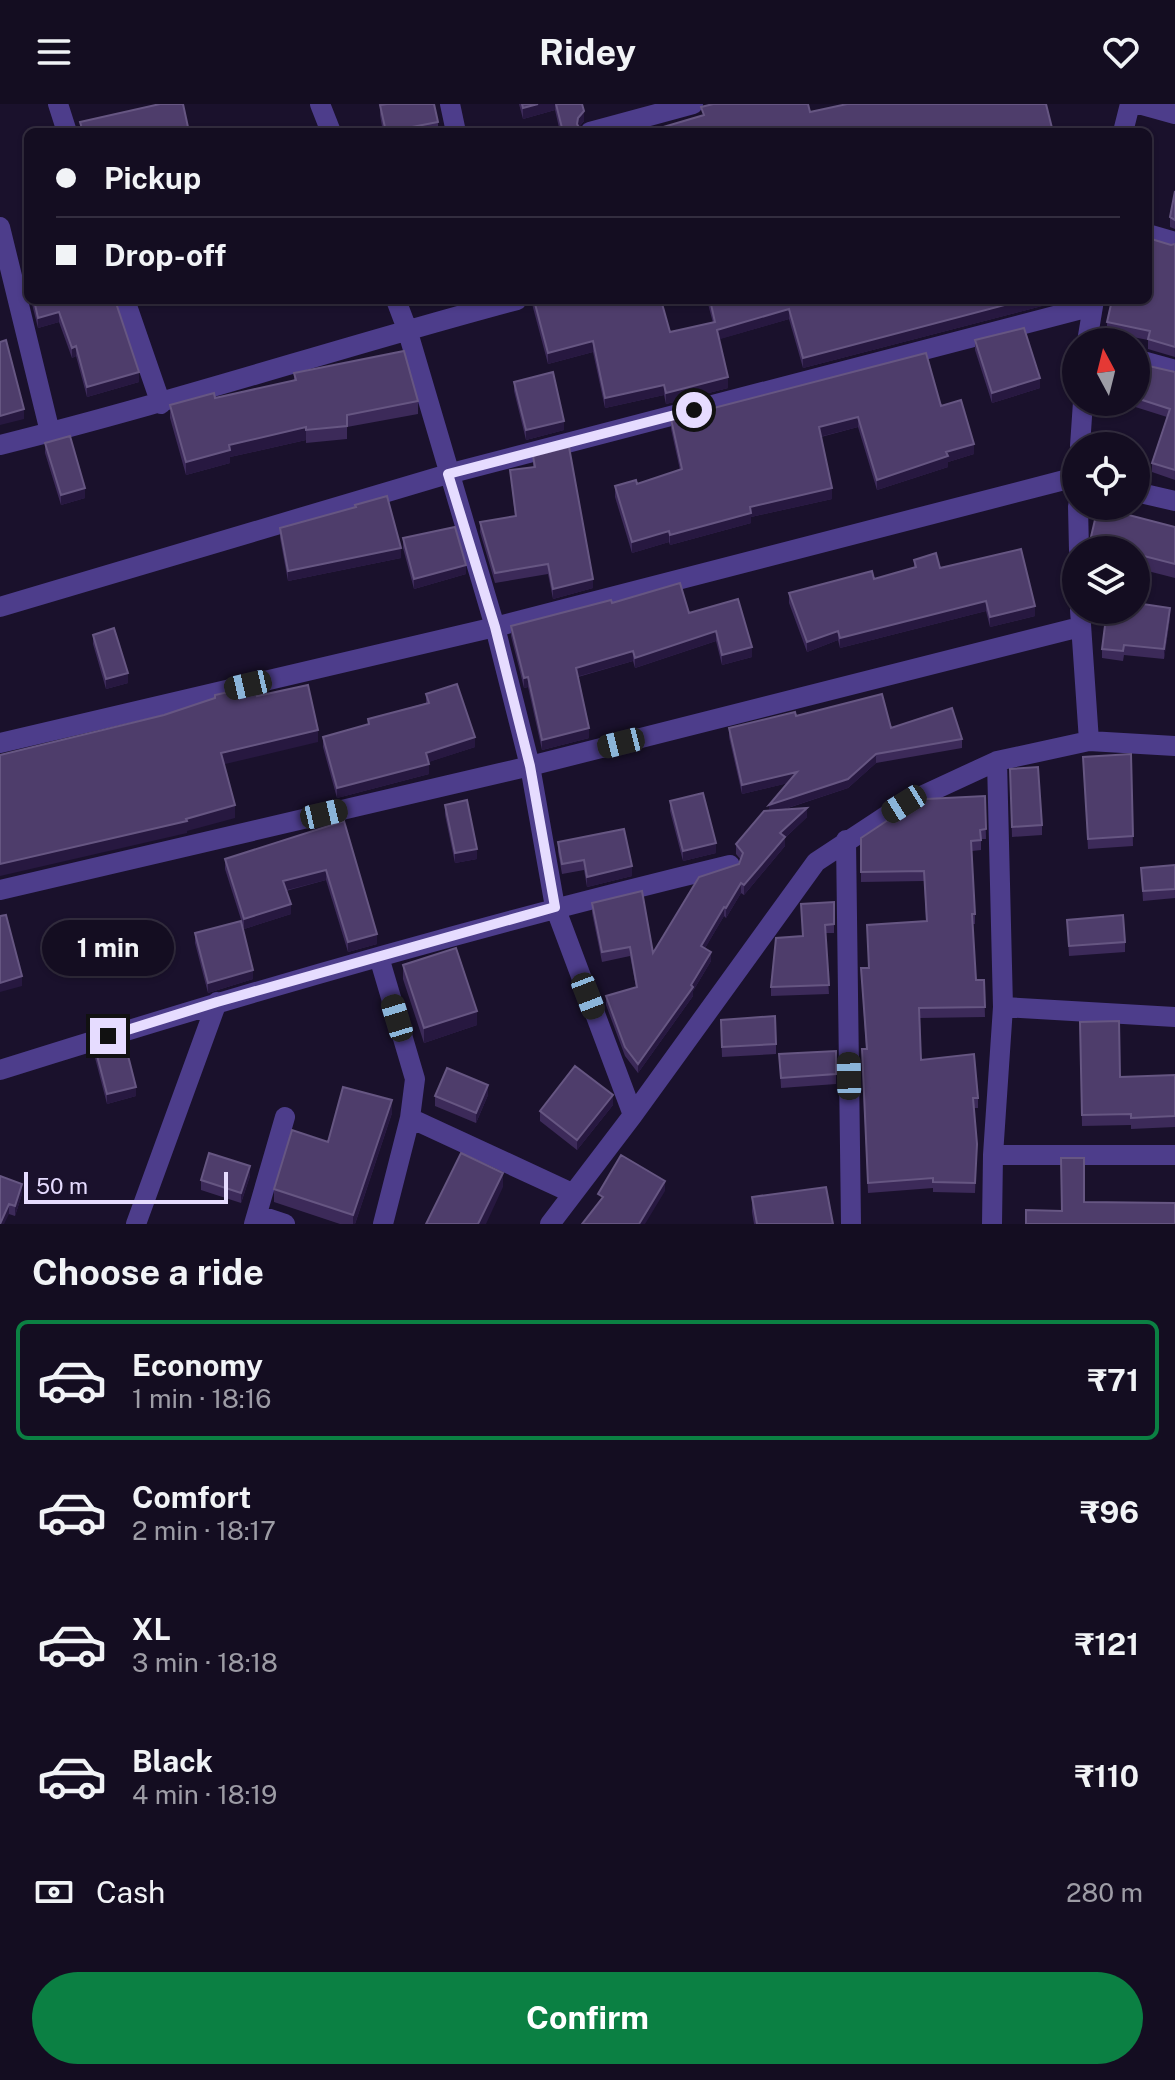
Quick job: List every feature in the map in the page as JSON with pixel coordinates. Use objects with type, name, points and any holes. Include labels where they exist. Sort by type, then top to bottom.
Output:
[{"type":"street","points":[[58,104],[66,128]]},
{"type":"street","points":[[320,104],[329,128]]},
{"type":"street","points":[[450,104],[455,128]]},
{"type":"street","points":[[605,128],[693,104]]},
{"type":"street","points":[[1124,128],[1130,104]]},
{"type":"street","points":[[1139,104],[1175,114]]},
{"type":"street","points":[[0,227],[50,432]]},
{"type":"street","points":[[1152,235],[1175,242]]},
{"type":"street","points":[[126,304],[161,404]]},
{"type":"street","points":[[398,304],[495,627],[530,766],[555,907],[633,1115]]},
{"type":"street","points":[[0,445],[161,404],[407,329],[502,304]]},
{"type":"street","points":[[0,607],[448,474],[1090,304]]},
{"type":"street","points":[[1090,328],[1094,304]]},
{"type":"street","points":[[1150,363],[1175,370]]},
{"type":"street","points":[[0,743],[495,627],[1062,481]]},
{"type":"street","points":[[1150,495],[1175,501]]},
{"type":"street","points":[[0,890],[530,766],[1062,624]]},
{"type":"street","points":[[1080,624],[1089,741]]},
{"type":"street","points":[[550,1224],[816,862],[904,804],[997,761],[1089,741],[1175,746]]},
{"type":"street","points":[[992,1224],[993,1155],[1003,1007],[997,761]]},
{"type":"street","points":[[846,840],[851,1224]]},
{"type":"street","points":[[0,1070],[217,1002],[555,907],[730,865]]},
{"type":"street","points":[[379,957],[415,1079],[410,1118],[383,1224]]},
{"type":"street","points":[[136,1224],[217,1002]]},
{"type":"street","points":[[1003,1007],[1175,1017]]},
{"type":"street","points":[[285,1117],[256,1220],[285,1224]]},
{"type":"street","points":[[410,1118],[572,1193]]},
{"type":"street","points":[[993,1155],[1175,1155]]},
{"type":"building","points":[[160,104],[183,104],[188,127],[82,128],[80,122]]},
{"type":"building","points":[[434,104],[438,122],[407,128],[385,128],[380,105]]},
{"type":"building","points":[[556,104],[582,104],[584,111],[578,118],[579,128],[562,128]]},
{"type":"building","points":[[713,104],[808,104],[810,112],[847,104],[1046,104],[1052,128],[660,128],[704,115],[701,107]]},
{"type":"building","points":[[1175,191],[1175,220],[1170,217]]},
{"type":"building","points":[[1152,239],[1175,244],[1175,347],[1150,340],[1150,328],[1107,322],[1111,304],[1152,304]]},
{"type":"building","points":[[35,304],[116,304],[139,372],[87,387],[76,346],[72,348],[59,312],[38,318]]},
{"type":"building","points":[[535,304],[662,304],[670,332],[715,322],[711,304],[1009,304],[803,358],[789,309],[717,330],[728,377],[666,393],[664,385],[605,398],[593,341],[548,353]]},
{"type":"building","points":[[1024,328],[1040,378],[992,393],[975,340]]},
{"type":"building","points":[[6,340],[24,409],[0,416],[0,342]]},
{"type":"building","points":[[404,351],[418,401],[347,415],[347,426],[306,430],[306,427],[229,445],[230,450],[186,462],[170,405],[214,393],[215,398],[296,380],[294,373]]},
{"type":"building","points":[[926,353],[941,406],[961,400],[974,444],[877,480],[858,417],[819,427],[832,488],[750,507],[751,513],[670,535],[669,531],[632,542],[615,486],[636,480],[637,484],[682,469],[671,419]]},
{"type":"building","points":[[1150,366],[1175,372],[1175,470],[1152,463],[1170,409],[1150,403]]},
{"type":"building","points":[[553,372],[564,421],[526,430],[514,382]]},
{"type":"building","points":[[70,436],[85,488],[61,495],[45,443]]},
{"type":"building","points":[[569,447],[593,579],[553,589],[548,564],[495,573],[480,522],[516,516],[510,470],[535,467],[533,456]]},
{"type":"building","points":[[387,496],[401,548],[288,571],[280,528]]},
{"type":"building","points":[[1095,520],[1148,520],[1175,527],[1175,564],[1150,558],[1150,536],[1091,536]]},
{"type":"building","points":[[455,527],[466,565],[414,579],[403,538]]},
{"type":"building","points":[[1021,549],[1035,606],[990,617],[986,601],[840,638],[838,631],[807,642],[789,593],[872,571],[874,579],[916,567],[914,560],[936,553],[940,568]]},
{"type":"building","points":[[680,583],[689,613],[738,599],[752,647],[722,655],[716,631],[635,658],[633,651],[576,668],[589,728],[542,740],[528,677],[524,678],[511,626],[611,600],[612,603]]},
{"type":"building","points":[[1150,605],[1170,608],[1164,649],[1124,645],[1123,651],[1102,649],[1105,624],[1150,624]]},
{"type":"building","points":[[114,628],[128,673],[106,679],[93,635]]},
{"type":"building","points":[[457,684],[475,737],[426,753],[429,764],[337,788],[323,737],[369,724],[368,719],[429,703],[426,694]]},
{"type":"building","points":[[308,685],[318,730],[221,753],[235,805],[187,821],[0,864],[0,755],[164,715],[215,698],[215,695],[255,686],[257,696]]},
{"type":"building","points":[[882,694],[891,728],[952,708],[962,739],[876,754],[848,779],[769,805],[797,772],[742,785],[729,728],[795,712],[796,716]]},
{"type":"building","points":[[1131,754],[1133,836],[1088,839],[1083,757]]},
{"type":"building","points":[[1038,767],[1042,825],[1012,827],[1010,769]]},
{"type":"building","points":[[703,793],[716,843],[683,851],[670,801]]},
{"type":"building","points":[[985,796],[986,829],[980,830],[981,840],[971,841],[976,980],[984,980],[985,1007],[919,1008],[921,1060],[974,1054],[978,1098],[973,1098],[977,1144],[975,1183],[933,1182],[933,1178],[868,1183],[862,1049],[867,1049],[861,968],[869,968],[867,925],[927,921],[924,871],[861,872],[861,838],[926,799]]},
{"type":"building","points":[[467,800],[477,849],[455,853],[445,805]]},
{"type":"building","points":[[807,808],[780,833],[785,837],[744,885],[741,883],[724,907],[701,946],[711,952],[691,985],[693,987],[638,1064],[625,1047],[606,996],[637,987],[630,947],[602,952],[592,903],[642,891],[653,953],[699,877],[739,864],[743,853],[736,844],[764,811]]},
{"type":"building","points":[[344,821],[377,934],[348,942],[326,870],[283,881],[291,904],[244,919],[225,859]]},
{"type":"building","points":[[624,829],[632,866],[587,877],[584,860],[562,864],[558,842]]},
{"type":"building","points":[[1175,865],[1175,889],[1143,891],[1141,868]]},
{"type":"building","points":[[834,902],[834,924],[825,925],[829,985],[771,987],[776,938],[803,936],[801,904]]},
{"type":"building","points":[[6,915],[22,976],[0,983],[0,916]]},
{"type":"building","points":[[1123,915],[1125,942],[1069,946],[1067,920]]},
{"type":"building","points":[[241,921],[253,970],[208,983],[195,933]]},
{"type":"building","points":[[456,948],[477,1011],[424,1028],[403,965]]},
{"type":"building","points":[[775,1016],[776,1044],[722,1047],[721,1020]]},
{"type":"building","points":[[1119,1021],[1120,1077],[1175,1075],[1175,1116],[1131,1118],[1131,1114],[1082,1115],[1080,1022]]},
{"type":"building","points":[[123,1036],[136,1087],[107,1094],[94,1044]]},
{"type":"building","points":[[836,1051],[836,1074],[781,1078],[779,1054]]},
{"type":"building","points":[[575,1066],[613,1095],[577,1140],[540,1111]]},
{"type":"building","points":[[447,1068],[488,1085],[476,1113],[435,1096]]},
{"type":"building","points":[[343,1087],[392,1100],[353,1215],[274,1189],[292,1130],[328,1142]]},
{"type":"building","points":[[209,1153],[250,1166],[241,1193],[201,1180]]},
{"type":"building","points":[[461,1153],[503,1173],[478,1224],[426,1224]]},
{"type":"building","points":[[621,1155],[665,1181],[639,1224],[582,1224],[603,1197],[598,1194]]},
{"type":"building","points":[[1061,1158],[1084,1158],[1084,1202],[1175,1203],[1175,1224],[1026,1224],[1026,1210],[1062,1211]]},
{"type":"building","points":[[0,1176],[22,1184],[15,1206],[9,1204],[0,1224]]},
{"type":"building","points":[[826,1187],[833,1224],[757,1224],[752,1197]]},
{"type":"route","points":[[108,1036],[217,1002],[555,907],[530,766],[495,627],[448,474],[694,410]]}]
